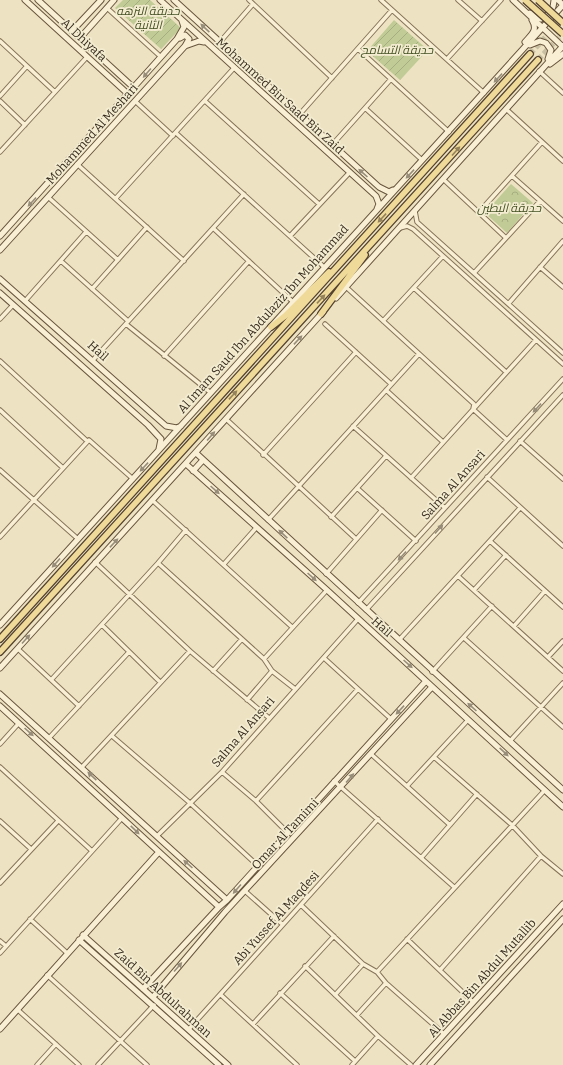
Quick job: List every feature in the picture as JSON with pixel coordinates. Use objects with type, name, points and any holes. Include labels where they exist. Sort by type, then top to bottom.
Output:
[{"type":"main road","points":[[525,0],[563,34]]},
{"type":"main road","points":[[538,0],[563,23]]},
{"type":"main road","name":"Al Imam Saud Ibn Abdulaziz Ibn Mohammad","points":[[0,639],[530,54]]},
{"type":"main road","points":[[0,652],[538,60]]},
{"type":"main road","points":[[321,314],[359,265],[372,243]]},
{"type":"main road","points":[[271,327],[285,316],[320,279],[343,260]]},
{"type":"street","name":"Al Dhiyafa","points":[[25,0],[128,94]]},
{"type":"street","name":"Al Dhiyafa","points":[[37,0],[134,88]]},
{"type":"street","points":[[31,5],[37,0]]},
{"type":"street","points":[[72,32],[101,0]]},
{"type":"street","points":[[80,38],[114,0]]},
{"type":"street","name":"Mohammed Bin Saad Bin Zaid","points":[[160,0],[372,193],[378,200],[377,210]]},
{"type":"street","name":"Mohammed Bin Saad Bin Zaid","points":[[174,0],[379,187]]},
{"type":"street","points":[[249,0],[332,78]]},
{"type":"street","points":[[382,0],[484,93]]},
{"type":"street","points":[[458,0],[482,21]]},
{"type":"street","points":[[447,59],[501,0]]},
{"type":"street","points":[[513,0],[541,19],[551,12],[554,0]]},
{"type":"street","points":[[0,668],[95,562],[196,454],[563,46],[513,0]]},
{"type":"street","points":[[558,0],[563,5]]},
{"type":"street","points":[[220,42],[253,4]]},
{"type":"street","name":"Al Imam Saud Ibn Abdulaziz Ibn Mohammad","points":[[0,624],[185,423],[324,267],[449,132],[563,5]]},
{"type":"street","points":[[107,8],[161,57]]},
{"type":"street","points":[[299,115],[392,10]]},
{"type":"street","points":[[513,61],[534,31],[535,26],[533,20],[525,11]]},
{"type":"street","name":"Mohammed Al Meshari","points":[[0,236],[71,159],[177,39],[184,27],[182,20]]},
{"type":"street","points":[[82,22],[81,29],[83,30],[89,28]]},
{"type":"street","points":[[177,39],[185,35],[188,36],[190,39],[185,46]]},
{"type":"street","points":[[0,41],[55,92]]},
{"type":"street","points":[[185,46],[199,41],[205,42]]},
{"type":"street","points":[[513,61],[534,42],[546,42],[551,50],[550,56],[539,71]]},
{"type":"street","name":"Mohammed Al Meshari","points":[[0,250],[185,46]]},
{"type":"street","points":[[358,49],[449,132]]},
{"type":"street","points":[[539,71],[563,54]]},
{"type":"street","points":[[0,152],[87,57]]},
{"type":"street","points":[[0,96],[27,66]]},
{"type":"street","points":[[116,198],[234,68]]},
{"type":"street","points":[[539,71],[563,93]]},
{"type":"street","points":[[332,145],[391,79]]},
{"type":"street","points":[[119,86],[126,86],[124,80]]},
{"type":"street","points":[[0,101],[25,125]]},
{"type":"street","points":[[134,101],[173,136]]},
{"type":"street","points":[[205,101],[320,204]]},
{"type":"street","points":[[365,108],[422,160]]},
{"type":"street","points":[[506,109],[563,161]]},
{"type":"street","points":[[176,133],[324,267]]},
{"type":"street","points":[[479,212],[542,142]]},
{"type":"street","points":[[71,159],[116,198],[184,261]]},
{"type":"street","points":[[290,236],[350,172]]},
{"type":"street","points":[[512,176],[563,221]]},
{"type":"street","points":[[444,179],[506,238]]},
{"type":"street","points":[[372,193],[379,192],[379,187],[389,192],[394,190]]},
{"type":"street","points":[[93,360],[244,194]]},
{"type":"street","points":[[48,196],[118,260]]},
{"type":"street","points":[[474,273],[540,201]]},
{"type":"street","points":[[415,211],[417,222],[563,353]]},
{"type":"street","points":[[400,228],[407,226],[413,229],[563,364]]},
{"type":"street","points":[[92,289],[147,227]]},
{"type":"street","points":[[213,228],[293,302]]},
{"type":"street","points":[[25,301],[86,232]]},
{"type":"street","points":[[509,303],[563,241]]},
{"type":"street","points":[[383,321],[443,256]]},
{"type":"street","points":[[61,261],[164,356],[211,393]]},
{"type":"street","points":[[164,356],[249,261]]},
{"type":"street","points":[[540,267],[563,287]]},
{"type":"street","name":"Hail","points":[[0,279],[93,360],[162,423]]},
{"type":"street","points":[[346,287],[474,404],[473,409]]},
{"type":"street","points":[[414,288],[506,372]]},
{"type":"street","name":"Hail","points":[[0,293],[153,430],[160,439],[161,444],[158,452]]},
{"type":"street","points":[[0,319],[12,305]]},
{"type":"street","points":[[325,324],[391,384]]},
{"type":"street","points":[[411,478],[536,340]]},
{"type":"street","points":[[263,455],[356,352]]},
{"type":"street","points":[[268,520],[419,354]]},
{"type":"street","points":[[0,361],[133,479]]},
{"type":"street","name":"Salma Al Ansari","points":[[358,603],[563,379]]},
{"type":"street","points":[[386,390],[443,442]]},
{"type":"street","name":"Salma Al Ansari","points":[[366,610],[520,440],[563,395]]},
{"type":"street","points":[[473,409],[507,440]]},
{"type":"street","points":[[0,410],[63,468]]},
{"type":"street","points":[[226,419],[263,455],[356,539]]},
{"type":"street","points":[[153,430],[156,432],[162,430],[162,423],[171,428],[177,428],[185,423]]},
{"type":"street","points":[[353,426],[445,508]]},
{"type":"street","points":[[0,537],[88,440]]},
{"type":"street","points":[[520,440],[562,477]]},
{"type":"street","name":"Hail","points":[[196,454],[398,641],[563,790]]},
{"type":"street","points":[[331,517],[386,456]]},
{"type":"street","points":[[193,471],[203,460]]},
{"type":"street","name":"Hail","points":[[186,464],[327,590],[563,807]]},
{"type":"street","points":[[0,470],[78,539]]},
{"type":"street","points":[[487,477],[562,544]]},
{"type":"street","points":[[356,488],[416,541]]},
{"type":"street","points":[[152,500],[292,627]]},
{"type":"street","points":[[398,641],[520,508]]},
{"type":"street","points":[[326,574],[382,510]]},
{"type":"street","points":[[224,564],[256,528]]},
{"type":"street","points":[[52,679],[158,564],[186,530]]},
{"type":"street","points":[[490,541],[563,607]]},
{"type":"street","points":[[474,590],[506,555]]},
{"type":"street","points":[[95,562],[190,651],[269,718]]},
{"type":"street","points":[[158,564],[264,659],[272,671],[295,689]]},
{"type":"street","points":[[458,576],[563,671]]},
{"type":"street","points":[[264,659],[327,590]]},
{"type":"street","points":[[514,626],[545,592]]},
{"type":"street","points":[[432,672],[492,606]]},
{"type":"street","name":"Salma Al Ansari","points":[[157,836],[222,772],[358,619]]},
{"type":"street","points":[[102,625],[160,682]]},
{"type":"street","points":[[464,638],[563,727]]},
{"type":"street","points":[[213,671],[242,639]]},
{"type":"street","points":[[548,657],[563,641]]},
{"type":"street","points":[[18,649],[52,679],[79,706]]},
{"type":"street","points":[[82,767],[190,651]]},
{"type":"street","points":[[49,738],[129,652]]},
{"type":"street","points":[[324,658],[391,719]]},
{"type":"street","points":[[247,700],[272,671]]},
{"type":"street","points":[[143,989],[218,907],[227,900],[257,865],[426,681]]},
{"type":"street","points":[[510,742],[563,683]]},
{"type":"street","name":"Omar Al Tamimi","points":[[153,997],[226,912],[342,788],[432,687]]},
{"type":"street","points":[[256,801],[358,689]]},
{"type":"street","points":[[0,694],[227,900]]},
{"type":"street","points":[[0,706],[158,853],[218,907],[226,912]]},
{"type":"street","points":[[407,786],[468,720]]},
{"type":"street","points":[[0,744],[19,723]]},
{"type":"street","points":[[112,736],[190,803],[257,865]]},
{"type":"street","points":[[371,754],[450,825]]},
{"type":"street","points":[[434,757],[512,825],[541,856],[563,874]]},
{"type":"street","points":[[0,767],[92,851]]},
{"type":"street","points":[[222,772],[256,801],[287,832]]},
{"type":"street","points":[[334,781],[454,887]]},
{"type":"street","points":[[377,972],[545,790]]},
{"type":"street","points":[[421,858],[477,794]]},
{"type":"street","points":[[0,953],[122,818]]},
{"type":"street","name":"Abi Yussef Al Maqdesi","points":[[189,1029],[221,996],[282,924],[301,905],[378,819]]},
{"type":"street","points":[[0,821],[31,849]]},
{"type":"street","points":[[1,881],[58,821]]},
{"type":"street","points":[[0,1029],[158,853]]},
{"type":"street","points":[[440,970],[541,856]]},
{"type":"street","points":[[245,891],[282,924]]},
{"type":"street","name":"Al Abbas Bin Abdul Mutallib","points":[[416,1065],[563,904]]},
{"type":"street","points":[[301,905],[363,964],[377,972],[386,983],[444,1034]]},
{"type":"street","name":"Al Abbas Bin Abdul Mutallib","points":[[430,1065],[563,918]]},
{"type":"street","points":[[30,919],[67,953]]},
{"type":"street","name":"Zaid Bin Abdulrahman","points":[[84,935],[228,1065]]},
{"type":"street","points":[[252,1024],[334,936]]},
{"type":"street","points":[[407,939],[473,1002]]},
{"type":"street","points":[[0,940],[6,946]]},
{"type":"street","name":"Zaid Bin Abdulrahman","points":[[79,940],[154,1005],[219,1065]]},
{"type":"street","points":[[335,995],[363,964]]},
{"type":"street","points":[[305,966],[378,1036],[411,1065]]},
{"type":"street","points":[[48,975],[147,1065]]},
{"type":"street","points":[[149,982],[158,991]]},
{"type":"street","points":[[357,1015],[386,983]]},
{"type":"street","points":[[280,994],[356,1061]]},
{"type":"street","points":[[221,996],[297,1065]]},
{"type":"street","points":[[98,1065],[154,1005]]},
{"type":"street","points":[[18,1010],[79,1065]]},
{"type":"street","points":[[352,1065],[378,1036]]},
{"type":"street","points":[[37,1065],[56,1044]]},
{"type":"green space","name":"حديقة النزهه الثانية","points":[[123,0],[150,0],[181,28],[161,49],[115,8]]},
{"type":"green space","name":"حديقة التسامح","points":[[394,20],[428,50],[400,80],[367,51]]},
{"type":"green space","name":"حديقة البطين","points":[[511,184],[533,203],[507,233],[485,213]]},
{"type":"tunnel","points":[[530,54],[563,18]]},
{"type":"tunnel","points":[[538,60],[563,33]]}]
